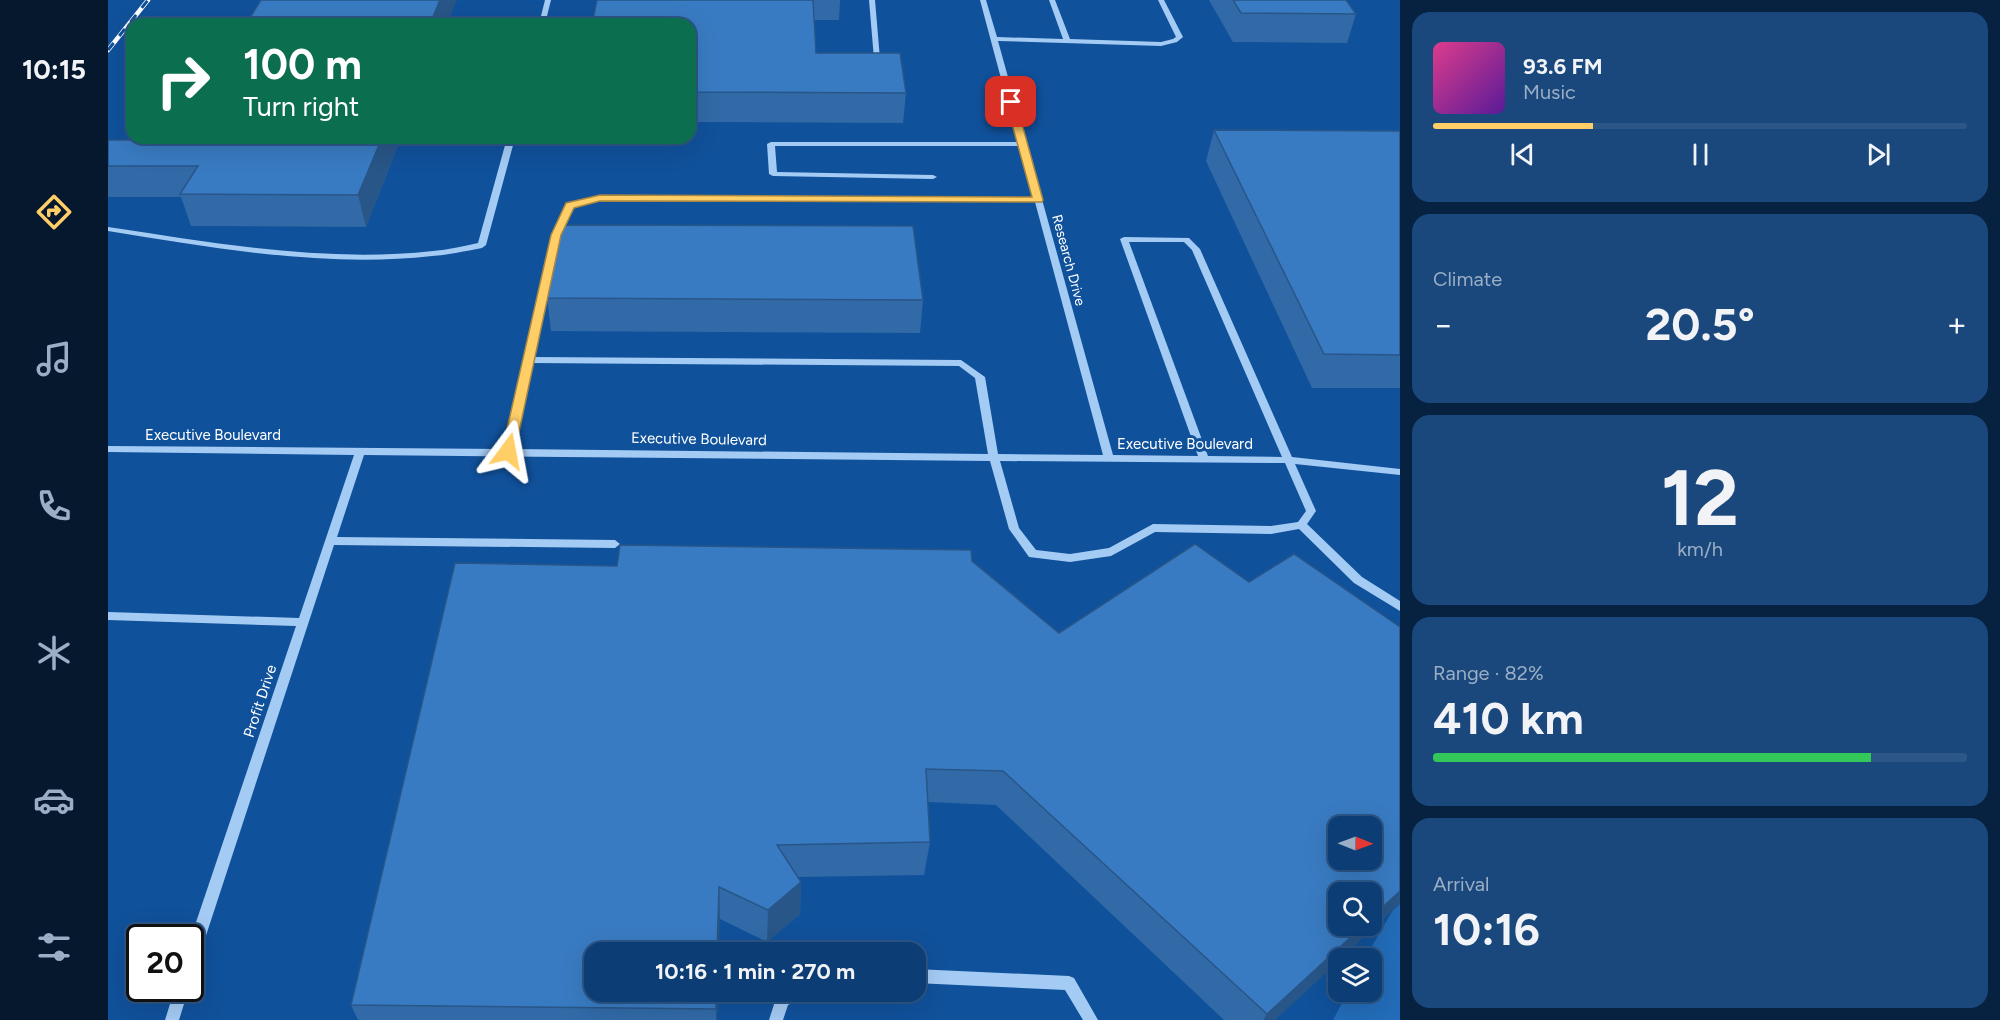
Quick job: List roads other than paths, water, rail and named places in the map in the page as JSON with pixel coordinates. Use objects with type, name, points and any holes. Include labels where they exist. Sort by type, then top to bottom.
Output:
[{"type":"street","points":[[544,18],[548,0]]},
{"type":"street","points":[[872,0],[877,59]]},
{"type":"street","name":"Research Drive","points":[[983,0],[1109,458]]},
{"type":"street","points":[[1052,0],[1067,41]]},
{"type":"street","points":[[994,39],[1161,44],[1175,41],[1180,37],[1161,0]]},
{"type":"street","points":[[108,229],[212,246],[314,256],[432,254],[482,245],[509,144]]},
{"type":"street","points":[[933,177],[773,174],[771,144],[1023,144]]},
{"type":"street","points":[[508,451],[556,235],[570,206],[600,198],[1038,200]]},
{"type":"street","points":[[528,360],[962,363],[980,377],[994,458],[1014,529],[1033,554],[1070,558],[1112,552],[1153,528],[1271,530],[1301,525],[1311,511],[1196,249],[1185,240],[1124,239],[1204,459]]},
{"type":"street","name":"Executive Boulevard","points":[[108,449],[1290,460],[1400,472]]},
{"type":"street","name":"Profit Drive","points":[[203,924],[360,451]]},
{"type":"street","points":[[1301,525],[1358,580],[1400,607]]},
{"type":"street","points":[[330,541],[615,544]]},
{"type":"street","points":[[108,616],[303,622]]},
{"type":"street","points":[[926,976],[1069,983],[1091,1020]]},
{"type":"street","points":[[171,1020],[177,1002]]},
{"type":"street","points":[[776,1020],[781,1002]]},
{"type":"railway","points":[[134,18],[148,0]]},
{"type":"railway","points":[[108,50],[126,28]]}]
